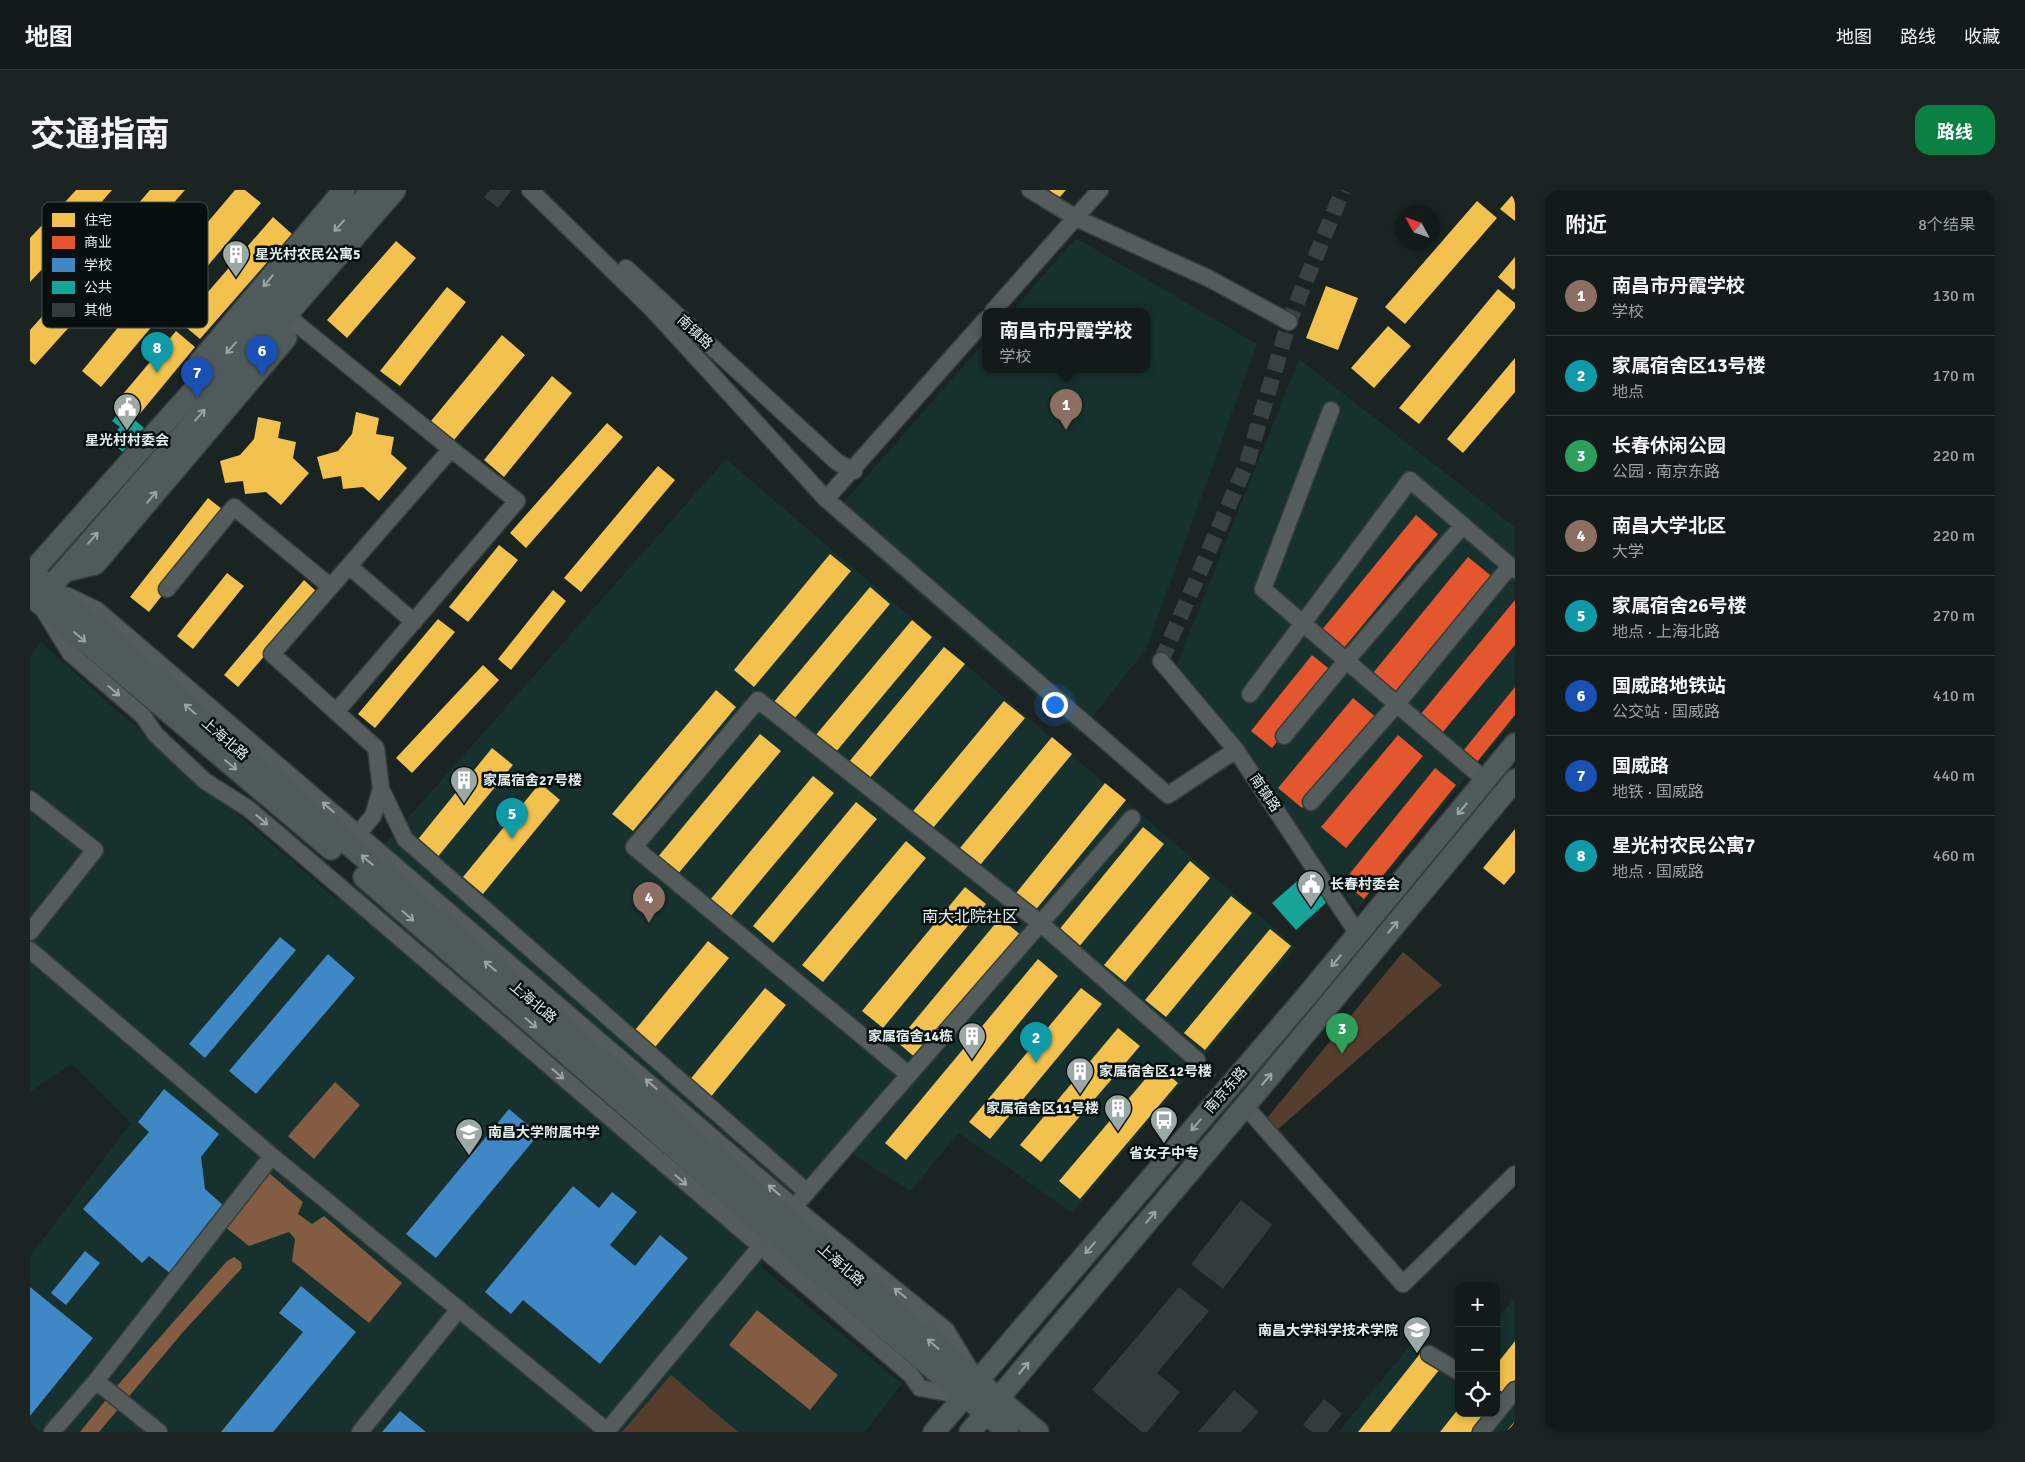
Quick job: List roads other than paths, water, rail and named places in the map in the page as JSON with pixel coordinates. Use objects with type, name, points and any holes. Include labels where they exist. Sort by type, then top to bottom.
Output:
[{"type":"main road","points":[[47,555],[60,528],[344,190]]},
{"type":"main road","points":[[31,572],[372,190]]},
{"type":"main road","points":[[292,320],[395,190]]},
{"type":"main road","points":[[37,599],[65,571],[410,190]]},
{"type":"main road","name":"上海北路","points":[[31,572],[37,599],[970,1388],[992,1406],[1038,1432]]},
{"type":"main road","name":"上海北路","points":[[37,599],[354,839],[778,1226]]},
{"type":"main road","name":"南京东路","points":[[934,1432],[1358,934],[1515,744]]},
{"type":"main road","name":"南京东路","points":[[970,1432],[1245,1106],[1515,780]]},
{"type":"main road","name":"上海北路","points":[[992,1406],[1008,1432]]},
{"type":"street","points":[[530,190],[652,309],[826,499],[1168,795],[1236,750]]},
{"type":"street","name":"南镇路","points":[[541,190],[837,462],[853,470]]},
{"type":"street","points":[[1030,190],[1076,218],[1208,278],[1289,322]]},
{"type":"street","points":[[996,308],[1100,190]]},
{"type":"street","points":[[292,320],[517,502],[336,712]]},
{"type":"street","points":[[826,499],[982,324]]},
{"type":"street","points":[[1330,410],[1263,589],[1485,780]]},
{"type":"street","points":[[451,449],[272,654],[376,748],[382,789],[405,839],[807,1192]]},
{"type":"street","points":[[1250,694],[1410,480],[1513,568],[1311,802]]},
{"type":"street","points":[[167,589],[234,507],[331,587]]},
{"type":"street","points":[[1284,736],[1463,525]]},
{"type":"street","points":[[349,566],[414,622]]},
{"type":"street","points":[[37,599],[70,653],[143,716],[156,735],[205,781],[249,809],[778,1226],[911,1375],[920,1388],[970,1388]]},
{"type":"street","name":"南镇路","points":[[1161,661],[1236,750],[1358,934]]},
{"type":"street","points":[[908,1074],[634,847],[758,700],[1040,924],[1197,1060]]},
{"type":"street","points":[[354,839],[373,816],[382,789]]},
{"type":"street","points":[[30,799],[95,850],[30,932]]},
{"type":"street","points":[[30,950],[272,1156],[606,1431],[908,1074],[1132,818]]},
{"type":"street","points":[[1245,1106],[1403,1284],[1515,1174]]},
{"type":"street","points":[[52,1432],[101,1385],[272,1156]]},
{"type":"street","points":[[360,1432],[459,1309]]},
{"type":"street","points":[[1429,1354],[1455,1370]]},
{"type":"street","points":[[101,1385],[159,1432]]},
{"type":"street","points":[[1481,1432],[1506,1395]]},
{"type":"tunnel","points":[[1161,661],[1247,463],[1289,322],[1343,190]]},
{"type":"place","name":"星光村农民公寓5","points":[[236,278]]},
{"type":"place","name":"星光村农民公寓7","points":[[157,373]]},
{"type":"place","name":"国威路地铁站","points":[[262,376]]},
{"type":"place","name":"国威路","points":[[197,398]]},
{"type":"place","name":"南昌市丹霞学校","points":[[1066,430]]},
{"type":"place","name":"星光村村委会","points":[[127,431]]},
{"type":"place","name":"家属宿舍27号楼","points":[[464,804]]},
{"type":"place","name":"家属宿舍26号楼","points":[[512,839]]},
{"type":"place","name":"长春村委会","points":[[1311,908]]},
{"type":"place","name":"南昌大学北区","points":[[649,923]]},
{"type":"place","name":"长春休闲公园","points":[[1342,1054]]},
{"type":"place","name":"家属宿舍14栋","points":[[972,1060]]},
{"type":"place","name":"家属宿舍区13号楼","points":[[1036,1063]]},
{"type":"place","name":"家属宿舍区12号楼","points":[[1080,1095]]},
{"type":"place","name":"家属宿舍区11号楼","points":[[1118,1132]]},
{"type":"place","name":"省女子中专","points":[[1164,1144]]},
{"type":"place","name":"南昌大学附属中学","points":[[469,1156]]},
{"type":"place","name":"南昌大学科学技术学院","points":[[1417,1354]]},
{"type":"district","name":"南大北院社区","points":[[970,917]]}]
